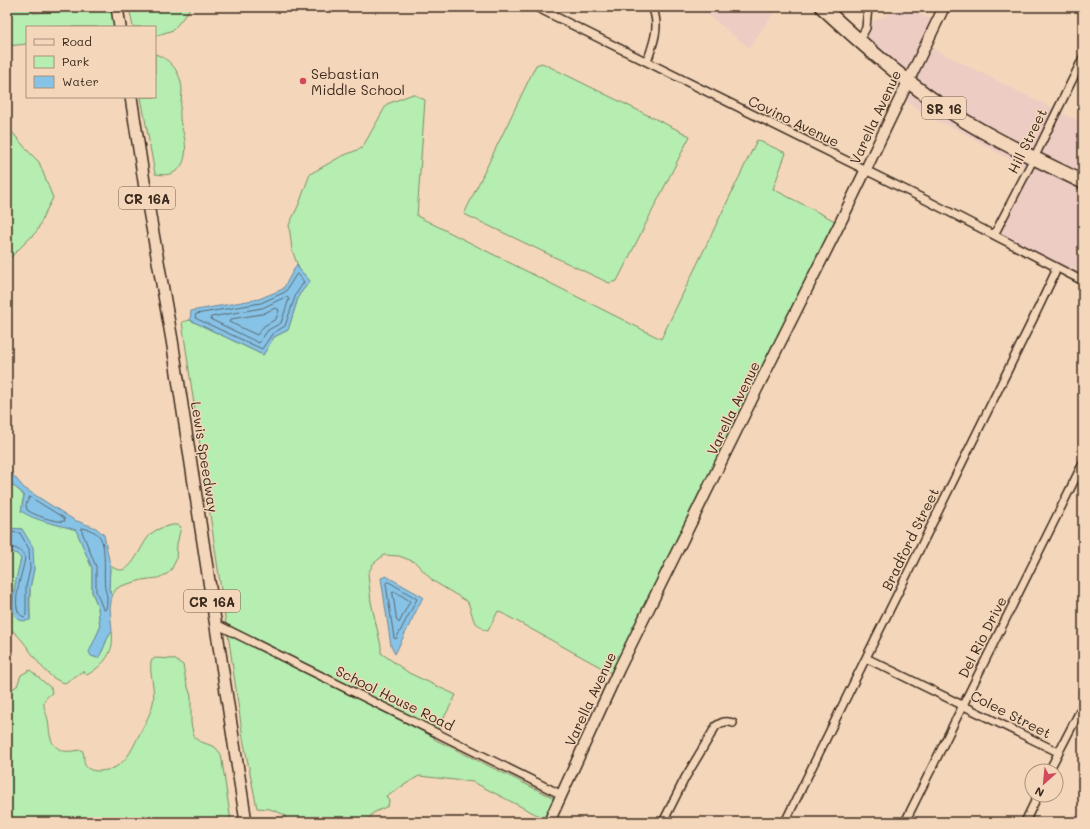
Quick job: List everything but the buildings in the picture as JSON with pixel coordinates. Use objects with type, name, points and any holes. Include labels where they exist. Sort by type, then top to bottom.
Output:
[{"type":"highway","name":"SR 16","points":[[822,7],[859,41],[908,82],[965,121],[1083,182]]},
{"type":"main road","points":[[117,7],[120,26]]},
{"type":"main road","name":"Lewis Speedway","points":[[131,98],[145,188],[172,340],[246,822]]},
{"type":"street","name":"Covino Avenue","points":[[536,7],[994,235],[1083,281]]},
{"type":"street","points":[[652,7],[657,20]]},
{"type":"street","points":[[646,62],[656,35],[656,7]]},
{"type":"street","points":[[859,41],[866,28],[868,7]]},
{"type":"street","name":"Varella Avenue","points":[[549,822],[619,669],[866,171],[944,7]]},
{"type":"street","name":"Hill Street","points":[[994,235],[1083,58]]},
{"type":"street","name":"Bradford Street","points":[[785,822],[1035,315],[1055,273],[1054,266]]},
{"type":"street","name":"Del Rio Drive","points":[[905,822],[1083,463]]},
{"type":"street","name":"School House Road","points":[[216,624],[562,795]]},
{"type":"street","name":"Colee Street","points":[[866,658],[963,704],[1058,752]]},
{"type":"street","points":[[1053,763],[1083,705]]},
{"type":"street","points":[[663,822],[685,778],[716,726],[720,722],[726,721],[732,723]]},
{"type":"street","points":[[1025,822],[1034,803]]},
{"type":"shaded area","points":[[700,7],[778,7],[749,48]]},
{"type":"shaded area","points":[[904,7],[933,20],[906,76],[864,39],[869,30],[870,23]]},
{"type":"shaded area","points":[[928,46],[1054,109],[1033,153],[998,135],[912,80]]},
{"type":"shaded area","points":[[909,88],[1029,160],[1025,168],[952,127],[929,118],[904,99]]},
{"type":"shaded area","points":[[1060,112],[1083,123],[1083,178],[1039,156]]},
{"type":"shaded area","points":[[1036,164],[1083,187],[1083,276],[999,233]]},
{"type":"green space","points":[[7,7],[32,7],[33,13],[75,11],[74,7],[113,7],[116,26],[26,26],[26,44],[7,46]]},
{"type":"green space","points":[[129,7],[190,7],[173,30],[156,36],[156,26],[133,26]]},
{"type":"green space","points":[[156,54],[166,59],[180,78],[182,90],[180,122],[184,134],[185,152],[182,166],[177,170],[164,175],[155,174],[141,98],[156,98]]},
{"type":"green space","points":[[542,63],[690,136],[617,281],[609,283],[464,214],[536,65]]},
{"type":"green space","points":[[413,94],[425,100],[417,216],[661,339],[757,140],[786,153],[773,189],[837,222],[613,674],[498,611],[488,631],[484,630],[474,621],[468,602],[433,581],[415,562],[399,556],[384,555],[373,564],[368,574],[371,602],[381,646],[381,653],[409,673],[456,695],[438,729],[226,624],[182,322],[190,320],[263,355],[274,337],[288,330],[299,295],[310,281],[299,269],[292,250],[289,225],[299,204],[310,174],[340,157],[362,148],[387,104]]},
{"type":"green space","points":[[7,126],[39,162],[53,198],[37,231],[7,261]]},
{"type":"green space","points":[[7,481],[24,496],[22,504],[51,523],[76,529],[92,568],[92,592],[98,607],[100,628],[92,646],[95,658],[98,657],[102,651],[112,632],[112,646],[103,662],[87,675],[83,671],[65,683],[48,673],[22,640],[7,627],[7,550],[17,554],[21,558],[13,596],[14,613],[30,620],[30,588],[34,569],[22,529],[7,528]]},
{"type":"green space","points":[[172,525],[178,525],[181,527],[177,544],[176,560],[171,570],[167,574],[158,578],[142,580],[121,586],[116,589],[112,596],[109,589],[110,565],[117,570],[124,570],[134,560],[147,538],[152,533]]},
{"type":"green space","points":[[228,634],[434,737],[434,739],[556,799],[545,819],[473,782],[419,776],[386,796],[389,801],[388,806],[373,813],[366,822],[286,822],[285,815],[270,809],[257,808],[243,738]]},
{"type":"green space","points":[[155,658],[174,659],[183,665],[191,696],[191,723],[195,738],[215,747],[221,754],[231,822],[7,822],[7,692],[17,686],[21,675],[30,670],[51,688],[52,693],[45,699],[44,704],[50,737],[54,744],[63,751],[82,750],[84,763],[86,767],[91,770],[108,770],[121,763],[126,758],[134,746],[151,710],[154,692],[151,661]]},
{"type":"water","points":[[297,264],[299,269],[310,281],[299,295],[288,330],[274,337],[263,355],[190,320],[191,311],[259,299],[283,289]]},
{"type":"water","points":[[7,468],[24,488],[74,520],[96,528],[104,535],[110,565],[109,589],[112,596],[110,608],[112,632],[98,658],[91,656],[89,652],[100,628],[98,607],[92,592],[92,568],[76,530],[34,518],[21,511],[24,496],[7,481]]},
{"type":"water","points":[[7,528],[22,529],[33,547],[34,569],[30,588],[30,620],[19,620],[14,612],[14,589],[21,559],[17,554],[7,550]]},
{"type":"water","points":[[386,576],[423,597],[395,654],[391,646],[381,578]]},
{"type":"place","name":"Sebastian Middle School","points":[[303,81]]}]
